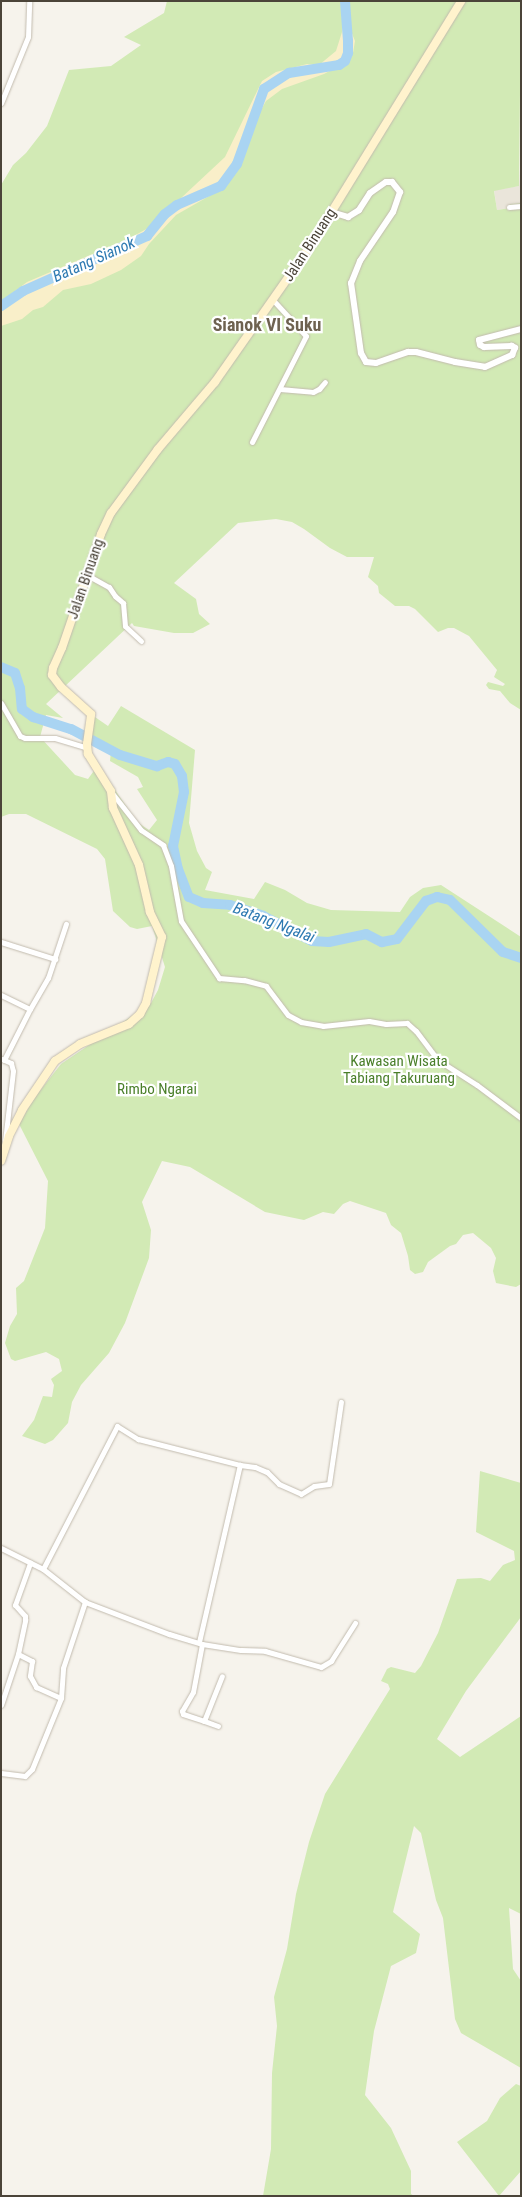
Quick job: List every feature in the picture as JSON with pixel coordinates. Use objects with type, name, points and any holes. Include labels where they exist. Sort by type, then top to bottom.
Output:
[{"type":"main road","name":"Jalan Binuang","points":[[87,746],[91,714],[56,681],[52,672],[111,513],[158,450],[215,382],[273,300],[331,215],[461,1]]},
{"type":"main road","points":[[1,1161],[4,1150],[33,1092],[55,1061],[80,1044],[129,1024],[140,1014],[146,1003],[162,937],[150,912],[140,865],[113,808],[111,791],[92,763],[87,746]]},
{"type":"street","points":[[1,103],[28,37],[28,1]]},
{"type":"street","points":[[331,215],[336,213],[348,218],[359,210],[370,193],[386,182],[392,182],[400,192],[393,212],[360,261],[351,283],[353,308],[361,340],[361,353],[366,362],[376,363],[408,352],[416,352],[455,362],[486,367],[512,355],[515,348],[512,346],[484,347],[480,344],[479,340],[521,329]]},
{"type":"street","points":[[509,207],[521,206]]},
{"type":"street","points":[[252,442],[306,336],[273,300]]},
{"type":"street","points":[[280,390],[313,392],[320,389],[325,382]]},
{"type":"street","points":[[87,574],[109,587],[114,596],[123,603],[125,626],[141,641]]},
{"type":"street","points":[[1,703],[20,736],[25,738],[51,737],[87,746]]},
{"type":"street","points":[[111,791],[141,830],[163,845],[171,866],[181,921],[219,978],[244,980],[266,986],[288,1015],[307,1023],[322,1026],[369,1021],[386,1024],[407,1023],[416,1031],[438,1060],[478,1084],[521,1118]]},
{"type":"street","points":[[4,1150],[13,1071],[11,1063],[3,1060],[48,978],[66,924]]},
{"type":"street","points":[[1,942],[55,959]]},
{"type":"street","points":[[1,995],[30,1009]]},
{"type":"street","points":[[43,1568],[117,1426],[138,1439],[240,1465],[255,1467],[267,1472],[279,1484],[301,1494],[314,1486],[329,1484],[341,1402]]},
{"type":"street","points":[[218,1726],[183,1714],[182,1711],[193,1692],[200,1643],[240,1465]]},
{"type":"street","points":[[1,1548],[43,1568],[85,1602],[169,1634],[200,1643],[241,1650],[264,1651],[321,1667],[331,1661],[355,1624]]},
{"type":"street","points":[[1,1705],[18,1654],[25,1620],[25,1616],[15,1605],[30,1563]]},
{"type":"street","points":[[1,1773],[18,1777],[29,1773],[60,1698],[63,1668],[85,1602]]},
{"type":"street","points":[[18,1654],[32,1661],[30,1676],[36,1687],[60,1698]]},
{"type":"street","points":[[204,1721],[222,1676]]},
{"type":"shaded area","points":[[520,169],[521,203],[510,204],[510,208],[497,210],[494,190],[519,186]]},
{"type":"green space","points":[[167,1],[521,1],[519,186],[494,191],[497,210],[510,208],[510,204],[521,203],[521,710],[510,703],[500,691],[489,689],[486,685],[488,682],[503,686],[505,684],[494,677],[497,670],[469,636],[454,628],[438,632],[415,609],[409,606],[395,606],[379,593],[378,586],[368,577],[374,557],[347,557],[330,548],[292,522],[276,519],[238,523],[174,583],[196,599],[199,614],[210,624],[193,633],[174,633],[134,626],[132,623],[46,704],[63,718],[46,715],[40,737],[75,775],[88,779],[98,765],[137,822],[149,830],[157,820],[137,789],[143,787],[138,777],[110,761],[111,751],[89,736],[92,715],[108,726],[121,706],[195,750],[189,823],[197,851],[206,868],[212,872],[205,890],[254,899],[265,882],[285,890],[307,903],[331,910],[400,912],[410,897],[423,888],[441,885],[521,937],[521,1284],[516,1287],[496,1283],[493,1271],[496,1258],[491,1248],[473,1233],[463,1235],[456,1244],[450,1246],[428,1262],[423,1272],[415,1274],[410,1270],[401,1233],[391,1225],[386,1213],[350,1201],[343,1204],[334,1214],[323,1212],[304,1220],[265,1212],[190,1167],[162,1161],[142,1202],[151,1230],[149,1258],[125,1323],[109,1353],[81,1385],[72,1402],[68,1423],[53,1440],[45,1444],[22,1436],[34,1420],[43,1396],[52,1397],[54,1385],[51,1379],[62,1371],[59,1359],[46,1352],[15,1361],[11,1359],[5,1343],[10,1326],[17,1314],[16,1288],[24,1281],[45,1228],[48,1181],[19,1124],[35,1097],[61,1064],[151,1003],[158,990],[165,967],[152,926],[137,929],[130,927],[113,911],[105,859],[97,849],[26,814],[9,814],[1,817],[1,185],[13,165],[26,153],[47,126],[69,70],[111,66],[141,45],[124,37],[164,13]]},
{"type":"green space","points":[[480,1471],[521,1483],[521,1617],[466,1691],[437,1739],[460,1757],[521,1716],[521,1914],[509,1908],[513,1969],[521,1981],[521,2068],[461,2033],[455,2019],[443,1918],[436,1900],[421,1833],[414,1826],[393,1912],[420,1934],[416,1953],[391,1966],[374,2031],[365,2095],[391,2128],[411,2171],[411,2194],[414,2196],[263,2196],[271,2149],[272,2073],[277,2026],[274,1997],[287,1949],[296,1894],[309,1842],[325,1794],[390,1689],[388,1684],[381,1681],[387,1669],[391,1667],[415,1673],[421,1666],[438,1633],[457,1579],[481,1578],[490,1581],[503,1565],[515,1560],[514,1551],[476,1532]]},
{"type":"green space","points":[[516,2084],[521,2086],[521,2171],[499,2196],[457,2142],[487,2121],[500,2098]]},
{"type":"sand","points":[[342,1],[349,1],[349,26],[355,41],[353,53],[348,61],[324,74],[282,89],[266,101],[254,123],[231,177],[218,191],[176,215],[149,244],[141,256],[121,270],[91,284],[63,290],[43,307],[33,310],[22,319],[1,326],[1,302],[7,297],[27,282],[130,238],[150,227],[225,157],[262,81],[276,72],[307,64],[319,65],[336,51],[342,32]]},
{"type":"waterway","name":"Batang Sianok","points":[[1,306],[23,291],[147,236],[165,214],[177,205],[221,186],[237,164],[264,89],[289,73],[339,65],[345,61],[348,53],[345,1]]},
{"type":"waterway","name":"Batang Ngalai","points":[[1,667],[15,673],[20,688],[22,709],[33,717],[71,729],[120,755],[157,766],[168,762],[175,764],[182,776],[184,792],[173,846],[178,869],[189,897],[203,903],[230,905],[263,916],[312,941],[329,942],[366,934],[382,942],[397,939],[426,901],[437,897],[450,900],[503,952],[521,958]]},
{"type":"district","name":"Sianok VI Suku","points":[[267,325]]},
{"type":"park label","name":"Kawasan Wisata Tabiang Takuruang","points":[[399,1070]]},
{"type":"park label","name":"Rimbo Ngarai","points":[[157,1090]]}]
